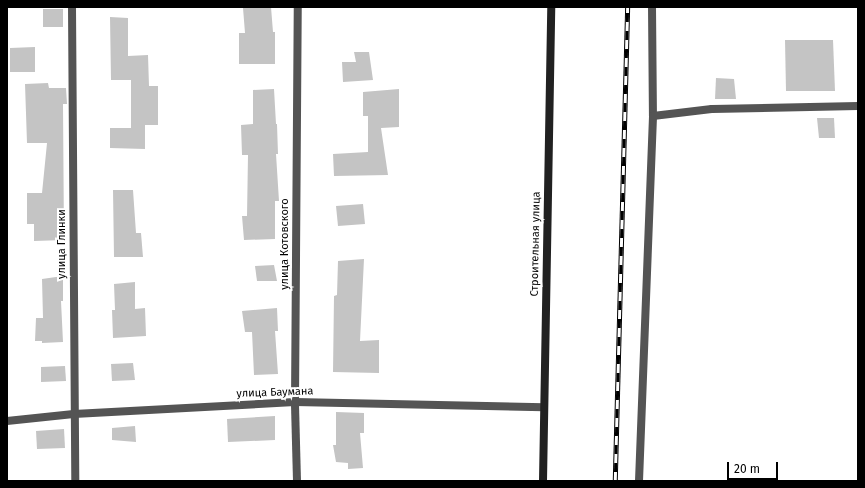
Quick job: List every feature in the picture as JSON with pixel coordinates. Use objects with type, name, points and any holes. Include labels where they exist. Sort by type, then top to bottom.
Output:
[{"type":"street","name":"улица Глинки","points":[[72,7],[75,481]]},
{"type":"street","name":"улица Котовского","points":[[297,481],[295,402],[298,7]]},
{"type":"street","name":"Строительная улица","points":[[543,481],[551,7]]},
{"type":"street","points":[[639,481],[653,116],[652,7]]},
{"type":"street","points":[[653,116],[712,109],[858,106]]},
{"type":"street","name":"улица Баумана","points":[[7,422],[74,414],[295,402],[544,407]]},
{"type":"building","points":[[271,7],[273,32],[275,32],[275,64],[239,64],[239,33],[245,33],[243,8]]},
{"type":"building","points":[[43,9],[63,9],[63,27],[43,27]]},
{"type":"building","points":[[110,17],[128,18],[128,56],[148,55],[149,86],[158,86],[158,125],[145,125],[145,149],[110,148],[110,128],[131,128],[131,80],[111,80]]},
{"type":"building","points":[[785,40],[833,40],[835,91],[786,91]]},
{"type":"building","points":[[35,47],[35,72],[10,72],[10,48]]},
{"type":"building","points":[[354,52],[369,52],[373,80],[343,82],[342,62],[356,62]]},
{"type":"building","points":[[716,78],[734,79],[736,99],[715,99]]},
{"type":"building","points":[[48,83],[49,88],[66,88],[67,104],[63,104],[64,240],[34,241],[34,224],[27,224],[27,193],[42,193],[47,143],[27,143],[25,84]]},
{"type":"building","points":[[274,89],[277,124],[278,154],[276,154],[279,201],[275,201],[275,239],[244,240],[242,216],[247,216],[248,155],[242,155],[241,125],[253,124],[253,90]]},
{"type":"building","points":[[399,89],[399,127],[381,128],[388,175],[334,176],[333,154],[368,152],[368,116],[363,116],[363,92]]},
{"type":"building","points":[[817,118],[834,118],[835,138],[819,138]]},
{"type":"building","points":[[113,190],[133,190],[136,233],[141,233],[143,257],[114,257]]},
{"type":"building","points":[[363,204],[365,224],[338,226],[336,206]]},
{"type":"building","points":[[364,259],[360,341],[379,340],[379,373],[333,372],[334,296],[337,295],[338,261]]},
{"type":"building","points":[[274,265],[277,281],[257,281],[255,266]]},
{"type":"building","points":[[63,276],[63,301],[61,301],[63,342],[42,343],[42,341],[35,341],[36,318],[43,318],[42,279]]},
{"type":"building","points":[[135,282],[135,309],[145,308],[146,336],[113,338],[112,310],[115,310],[114,284]]},
{"type":"building","points":[[277,308],[278,331],[275,331],[278,374],[254,375],[252,332],[245,332],[242,311]]},
{"type":"building","points":[[133,363],[135,380],[112,381],[111,364]]},
{"type":"building","points":[[65,366],[66,381],[41,382],[41,367]]},
{"type":"building","points":[[336,412],[364,413],[364,433],[360,433],[363,468],[348,469],[348,463],[336,462],[333,445],[336,445]]},
{"type":"building","points":[[275,416],[275,440],[228,442],[227,419]]},
{"type":"building","points":[[135,426],[136,442],[112,440],[112,428]]},
{"type":"building","points":[[64,429],[65,448],[37,449],[36,431]]},
{"type":"railway","points":[[615,481],[627,7]]}]
